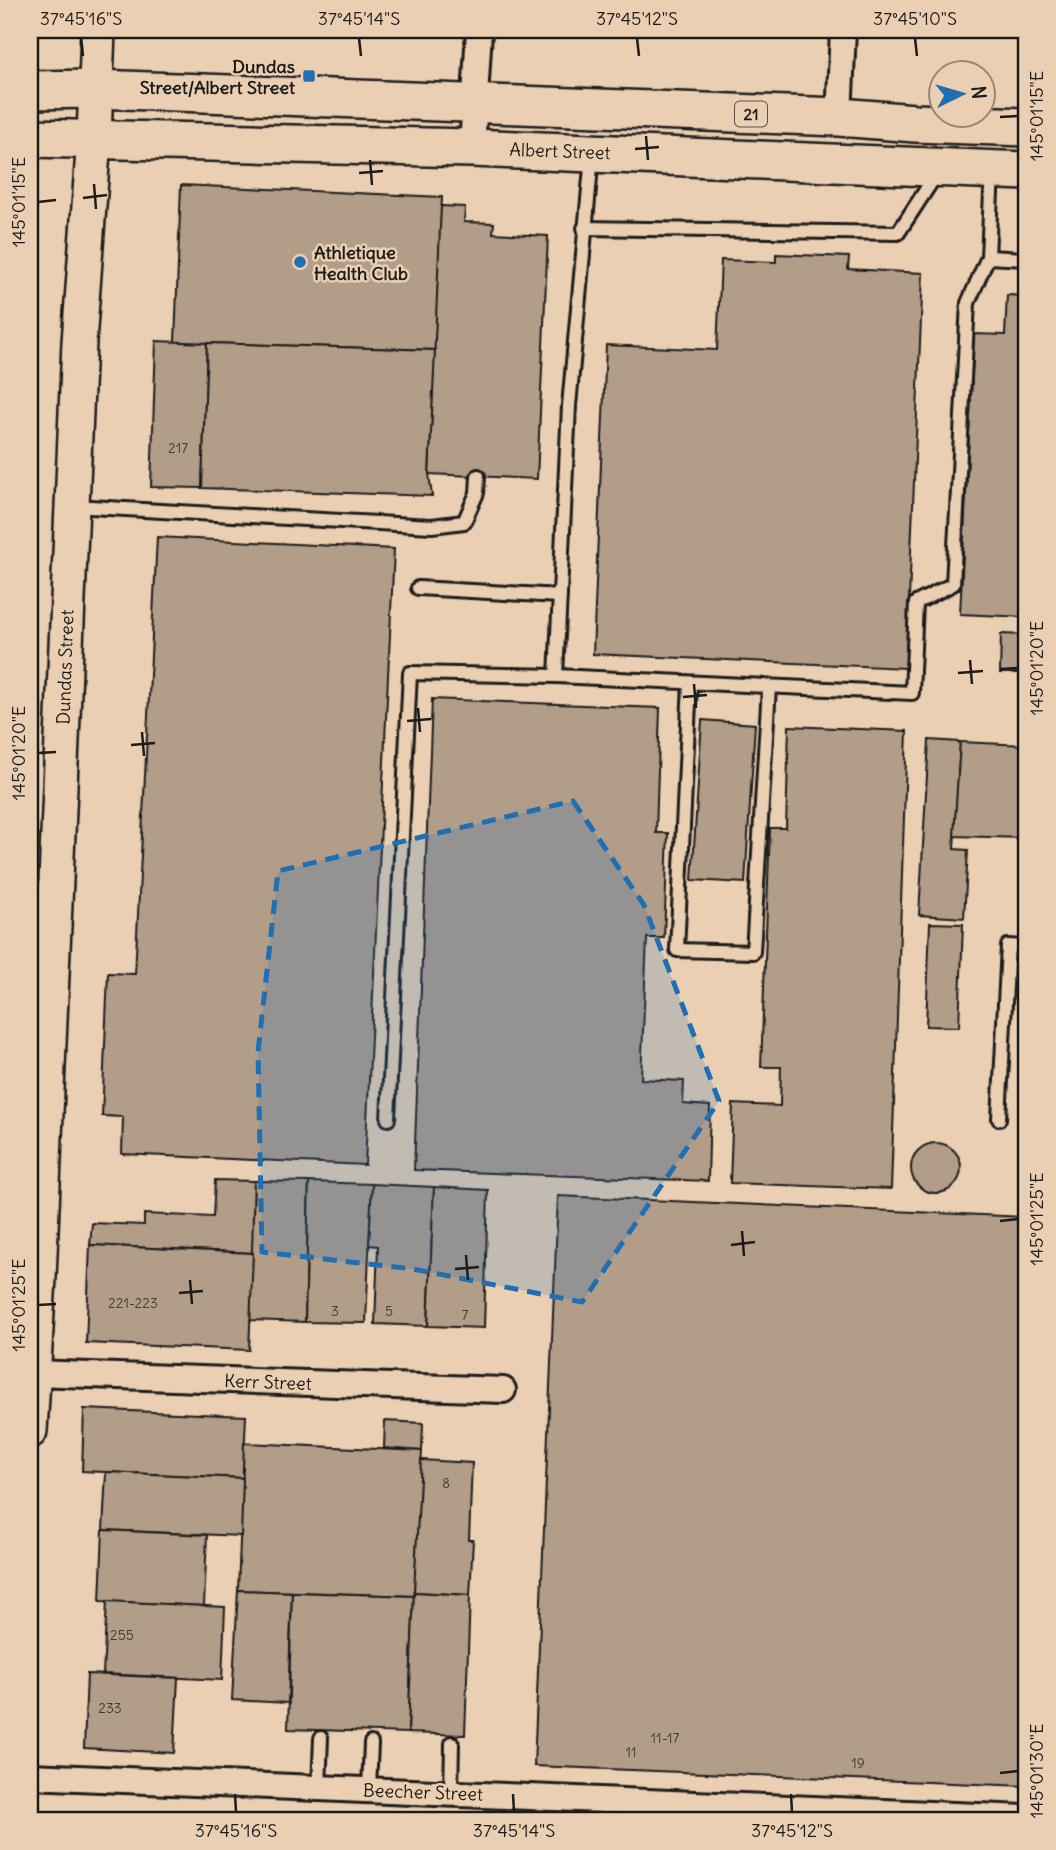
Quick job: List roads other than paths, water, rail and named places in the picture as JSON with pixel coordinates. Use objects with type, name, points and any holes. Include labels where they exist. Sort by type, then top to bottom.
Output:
[{"type":"main road","name":"21","points":[[30,90],[96,89],[839,117],[1026,127]]},
{"type":"main road","name":"Albert Street","points":[[30,138],[472,148],[1009,170]]},
{"type":"street","name":"Dundas Street","points":[[30,1431],[34,1373],[39,1073],[79,342],[94,138],[98,30]]},
{"type":"street","points":[[472,148],[479,30]]},
{"type":"street","points":[[839,117],[843,30]]},
{"type":"street","name":"Kerr Street","points":[[34,1373],[503,1390]]},
{"type":"street","name":"Beecher Street","points":[[30,1776],[1026,1818]]},
{"type":"lane","points":[[556,676],[569,406],[583,228],[592,152]]},
{"type":"lane","points":[[583,228],[898,233],[941,167]]},
{"type":"lane","points":[[388,1119],[410,673],[556,676],[912,694],[916,603],[953,584],[968,303],[988,257],[1009,170]]},
{"type":"lane","points":[[988,257],[1026,259]]},
{"type":"lane","points":[[72,506],[432,526],[464,522],[477,493],[478,476]]},
{"type":"lane","points":[[418,589],[560,596]]},
{"type":"lane","points":[[690,683],[677,950],[753,952],[769,687]]},
{"type":"lane","points":[[999,1118],[1008,946],[1026,947]]},
{"type":"lane","points":[[319,1787],[321,1738]]},
{"type":"lane","points":[[369,1789],[371,1743]]},
{"type":"lane","points":[[451,1793],[452,1743]]},
{"type":"place","name":"Dundas Street/Albert Street","points":[[309,76]]},
{"type":"place","name":"Athletique Health Club","points":[[300,262]]}]
